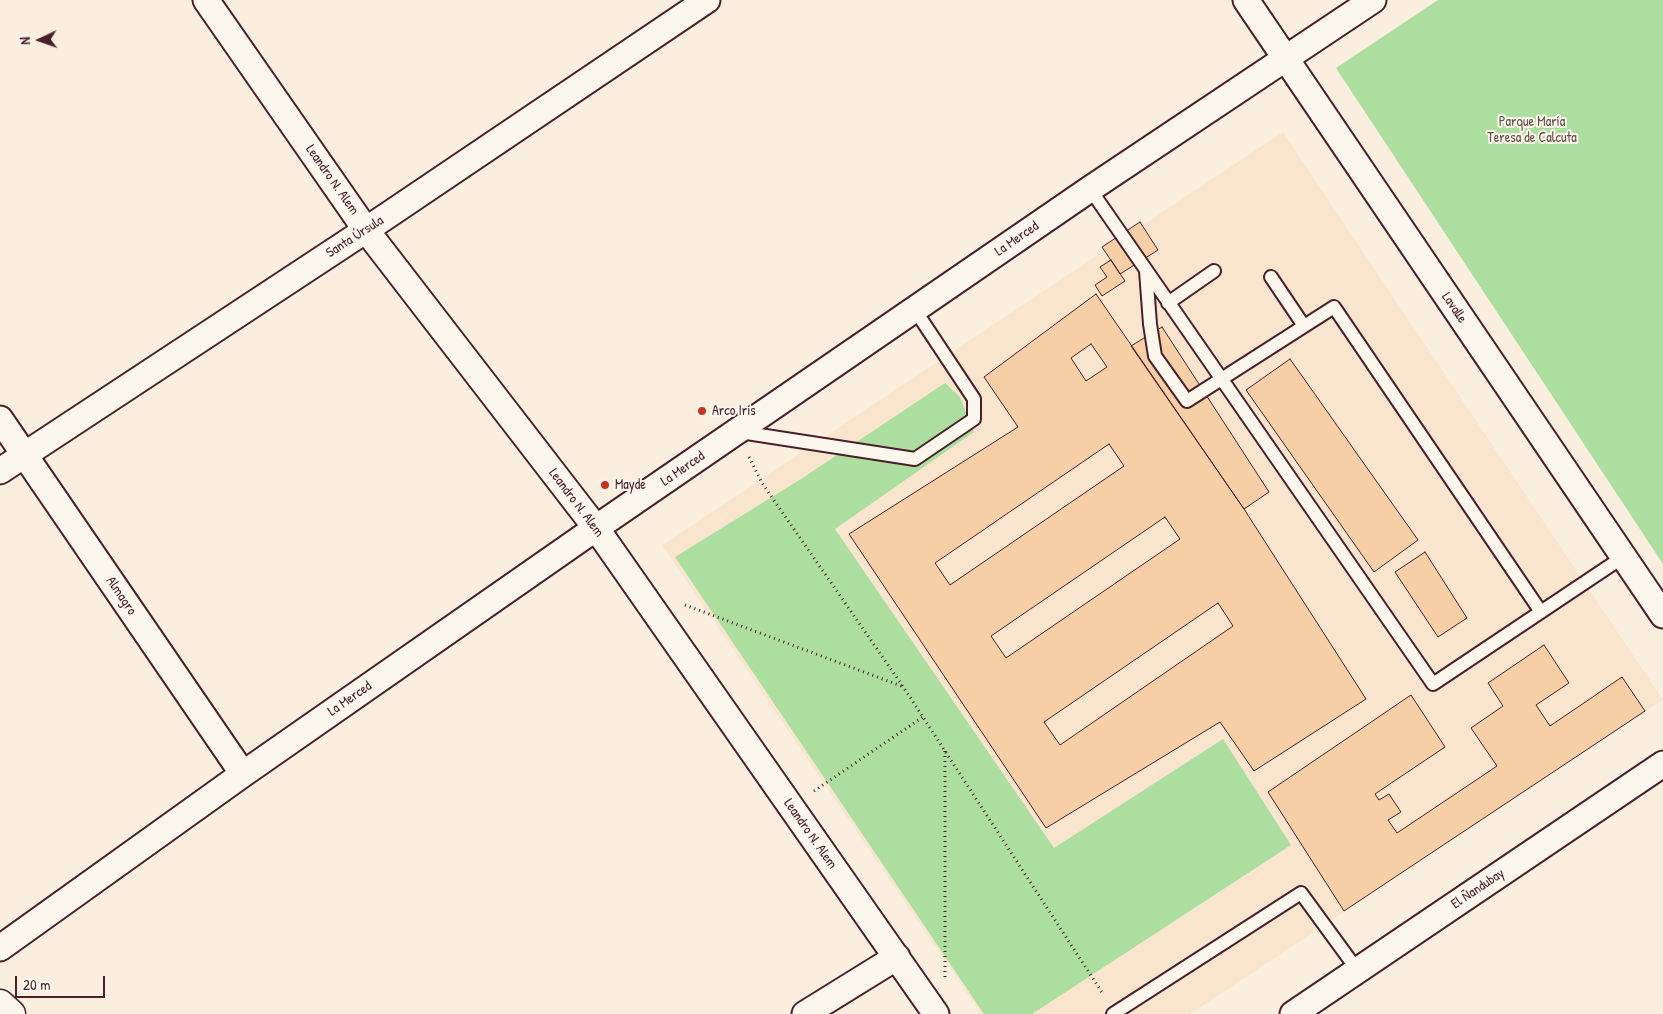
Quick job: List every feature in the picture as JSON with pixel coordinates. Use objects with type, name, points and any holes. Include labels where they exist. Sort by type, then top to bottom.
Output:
[{"type":"main road","points":[[0,1004],[11,1014]]},
{"type":"street","name":"Leandro N. Alem","points":[[206,0],[366,230],[596,528],[936,1014]]},
{"type":"street","name":"Santa Úrsula","points":[[0,471],[366,230],[707,0]]},
{"type":"street","name":"Lavalle","points":[[1246,0],[1663,615]]},
{"type":"street","name":"La Merced","points":[[0,948],[242,774],[596,528],[1090,189],[1373,0]]},
{"type":"street","name":"Almagro","points":[[0,419],[242,774]]},
{"type":"street","name":"El Ñandubay","points":[[1293,1014],[1663,764]]},
{"type":"street","points":[[805,1014],[896,957]]},
{"type":"lane","points":[[1090,189],[1433,684],[1623,557]]},
{"type":"lane","points":[[1146,269],[1150,324],[1155,356],[1187,401],[1334,307],[1541,612]]},
{"type":"lane","points":[[1168,303],[1214,271]]},
{"type":"lane","points":[[1271,277],[1304,326]]},
{"type":"lane","points":[[738,431],[916,459],[974,419],[974,398],[915,310]]},
{"type":"lane","points":[[1114,1013],[1301,893],[1358,971]]},
{"type":"path","points":[[738,431],[762,484],[904,688],[1114,1013]]},
{"type":"path","points":[[683,604],[904,688]]},
{"type":"path","points":[[791,807],[923,717]]},
{"type":"path","points":[[944,986],[945,750]]},
{"type":"shaded area","points":[[1283,132],[1663,700],[1190,1014],[981,1014],[662,545]]},
{"type":"green space","name":"Parque María Teresa de Calcuta","points":[[1438,0],[1663,0],[1663,564],[1336,68]]},
{"type":"green space","points":[[945,383],[960,397],[974,432],[835,529],[1054,848],[1223,739],[1291,845],[1032,1014],[984,1014],[675,557],[801,479]]},
{"type":"building","points":[[1140,222],[1158,250],[1120,274],[1102,247]]},
{"type":"building","points":[[1111,260],[1125,281],[1102,296],[1095,285],[1107,277],[1100,267]]},
{"type":"building","points":[[1096,294],[1244,509],[1366,699],[1254,771],[1220,722],[1046,828],[849,534],[1018,427],[984,377]],"holes":[[[1091,344],[1107,367],[1086,381],[1071,358]],[[1109,444],[1124,466],[950,585],[935,563]],[[1165,517],[1180,539],[1006,658],[991,636]],[[1218,603],[1233,626],[1060,745],[1044,722]]]},
{"type":"building","points":[[1162,327],[1269,492],[1244,509],[1131,346]]},
{"type":"building","points":[[1290,359],[1418,540],[1374,572],[1246,390]]},
{"type":"building","points":[[1425,552],[1467,618],[1438,637],[1395,572]]},
{"type":"building","points":[[1544,645],[1569,683],[1536,705],[1550,726],[1622,677],[1645,711],[1344,911],[1268,792],[1411,695],[1445,747],[1375,794],[1379,800],[1389,794],[1401,812],[1388,820],[1397,833],[1497,766],[1471,728],[1503,706],[1488,683]]},
{"type":"place","name":"Arco Iris","points":[[702,411]]},
{"type":"place","name":"Mayde","points":[[605,485]]}]
